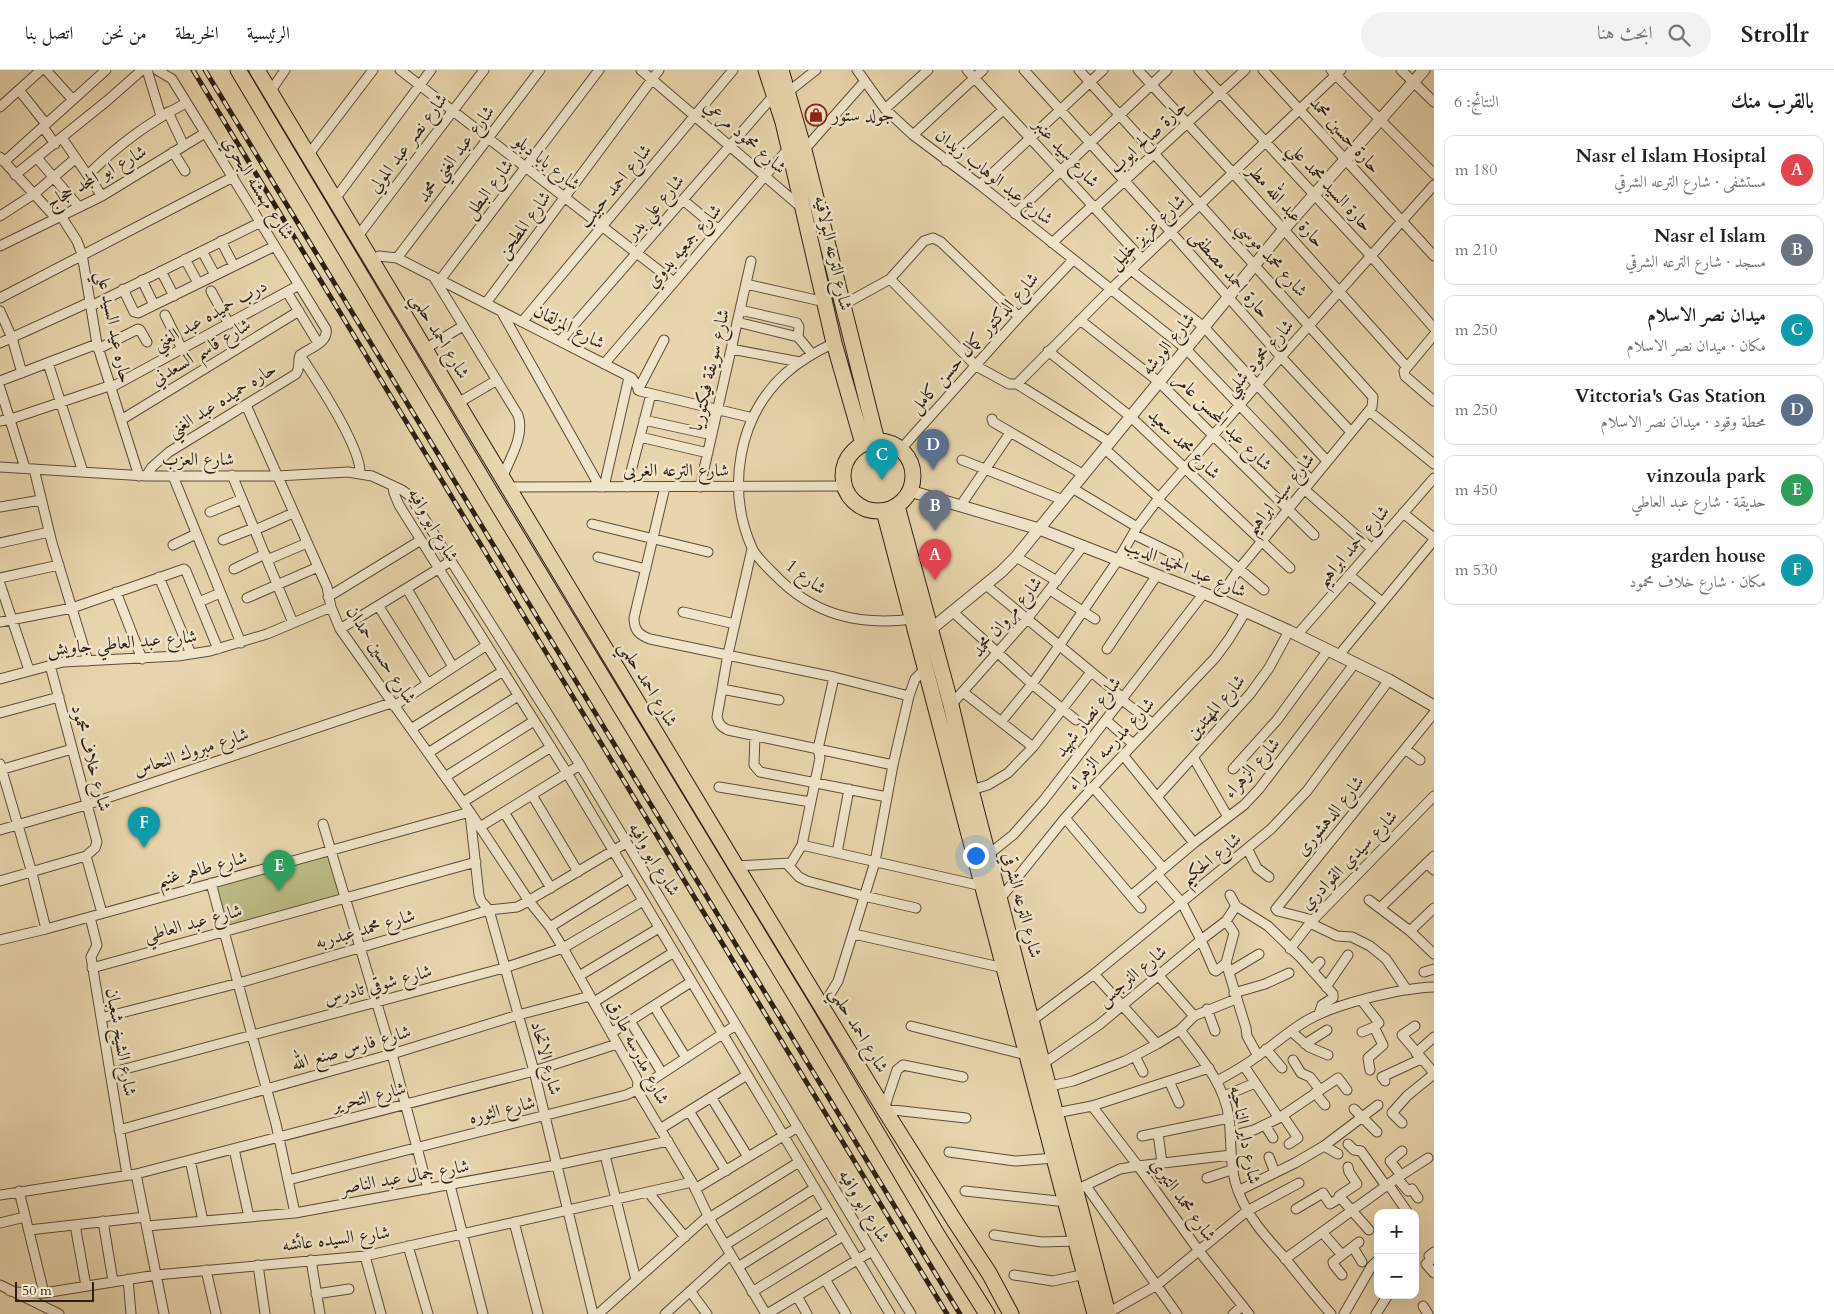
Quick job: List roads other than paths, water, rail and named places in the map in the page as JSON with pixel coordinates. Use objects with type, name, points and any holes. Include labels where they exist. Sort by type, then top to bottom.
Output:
[{"type":"main road","name":"شارع احمد حلمي","points":[[238,70],[809,1018],[938,1236],[987,1314]]},
{"type":"main road","name":"شارع احمد حلمي","points":[[257,70],[736,866],[884,1109],[982,1262],[1011,1314]]},
{"type":"main road","name":"شارع الترعه البولاقيه","points":[[766,70],[782,93],[804,150],[842,305],[870,443]]},
{"type":"main road","name":"شارع الترعه البولاقيه","points":[[781,70],[788,149],[834,343],[870,443]]},
{"type":"main road","points":[[870,443],[889,443],[901,449],[907,456],[913,469],[913,484],[904,500],[891,509],[871,511],[860,506],[850,498],[844,486],[843,472],[852,453],[870,443]]},
{"type":"main road","name":"شارع الترعه الشرقي","points":[[891,509],[913,619],[982,886],[1004,968],[1044,1063],[1105,1314]]},
{"type":"main road","name":"شارع الترعه الشرقي","points":[[891,509],[930,630],[989,854],[1026,1024],[1027,1054],[1055,1158],[1074,1183]]},
{"type":"main road","name":"شارع الترعه الشرقي","points":[[1074,1183],[1067,1202],[1085,1274],[1105,1314]]},
{"type":"main road","points":[[938,1236],[951,1231],[956,1223]]},
{"type":"main road","points":[[967,1281],[970,1268],[982,1262]]},
{"type":"street","points":[[0,107],[41,70]]},
{"type":"street","points":[[46,70],[73,100]]},
{"type":"street","points":[[91,70],[98,78]]},
{"type":"street","points":[[2,160],[44,126],[106,70]]},
{"type":"street","points":[[15,175],[59,141],[142,70]]},
{"type":"street","points":[[147,70],[164,114],[184,146]]},
{"type":"street","name":"شارع مهمشه البحري","points":[[157,70],[172,79],[326,329],[326,337],[318,343]]},
{"type":"street","points":[[270,92],[285,70]]},
{"type":"street","points":[[308,154],[373,70]]},
{"type":"street","name":"شارع بابا دبلو","points":[[400,70],[674,282]]},
{"type":"street","points":[[335,199],[431,70]]},
{"type":"street","name":"شارع نصر عبد المولي","points":[[358,236],[484,70]]},
{"type":"street","name":"شارع عبد الغني محمد","points":[[397,258],[540,70]]},
{"type":"street","name":"شارع البطل","points":[[436,278],[526,167],[598,70]]},
{"type":"street","name":"شارع محمود مرعي","points":[[641,70],[804,210]]},
{"type":"street","name":"شارع المطحن","points":[[486,304],[659,70]]},
{"type":"street","name":"شارع احمد حبيب","points":[[522,322],[733,70]]},
{"type":"street","name":"شارع علي بدر","points":[[560,341],[730,146],[782,93],[816,70]]},
{"type":"street","name":"شارع عبد الوهاب زيدان","points":[[857,70],[885,109],[913,134],[1186,349],[1311,480]]},
{"type":"street","name":"شارع سيد عنبر","points":[[967,70],[1142,259]]},
{"type":"street","points":[[913,134],[983,70]]},
{"type":"street","name":"حارة احمد مصطفى","points":[[1024,70],[1281,357],[1351,432]]},
{"type":"street","name":"شارع محمد موسي","points":[[1079,70],[1371,392],[1374,402],[1369,411]]},
{"type":"street","points":[[980,185],[1103,70]]},
{"type":"street","name":"حارة عبد الله مطر","points":[[1138,70],[1234,173],[1406,366],[1404,376],[1434,401]]},
{"type":"street","points":[[1015,214],[1167,70]]},
{"type":"street","name":"حارة السيد محمد علي","points":[[1199,70],[1371,256],[1434,328]]},
{"type":"street","name":"حارة صالح ايوب","points":[[1052,243],[1124,181],[1245,70]]},
{"type":"street","name":"حارة حسين محمد","points":[[1264,70],[1434,256]]},
{"type":"street","points":[[1401,70],[1434,102]]},
{"type":"street","name":"شارع الورشه","points":[[930,630],[1016,557],[1284,229],[1424,70]]},
{"type":"street","points":[[885,109],[924,71]]},
{"type":"street","points":[[1336,72],[1380,121],[1434,174]]},
{"type":"street","name":"شارع عزيز خليل","points":[[1017,384],[1111,289],[1234,173],[1336,72]]},
{"type":"street","points":[[804,150],[865,81]]},
{"type":"street","points":[[19,90],[44,126],[76,158],[102,196]]},
{"type":"street","points":[[88,175],[121,144],[164,114],[186,103]]},
{"type":"street","points":[[946,161],[1004,110]]},
{"type":"street","name":"شارع ابو المجد حجاج","points":[[0,246],[102,196],[205,133]]},
{"type":"street","name":"شارع جمعيه بدوي","points":[[604,364],[788,149]]},
{"type":"street","points":[[174,152],[185,171]]},
{"type":"street","points":[[37,158],[79,207]]},
{"type":"street","points":[[0,216],[34,194],[76,158]]},
{"type":"street","name":"حاره عيد السيد علي","points":[[2,160],[59,217],[77,241],[82,254],[98,346],[120,420],[142,476]]},
{"type":"street","points":[[0,298],[233,177]]},
{"type":"street","name":"شارع محمود شلبي","points":[[1002,722],[1059,646],[1158,499],[1434,185]]},
{"type":"street","points":[[683,200],[719,230]]},
{"type":"street","points":[[0,343],[123,289],[261,222]]},
{"type":"street","points":[[842,305],[890,279],[924,241],[937,239],[1019,316]]},
{"type":"street","points":[[221,241],[234,266]]},
{"type":"street","points":[[123,289],[134,312],[138,313],[275,246]]},
{"type":"street","points":[[202,251],[215,275]]},
{"type":"street","name":"شارع المزلقان","points":[[372,260],[379,256],[397,258],[629,377],[634,380],[638,390]]},
{"type":"street","points":[[185,259],[198,283]]},
{"type":"street","name":"شارع سويقة فيكتوريا","points":[[700,487],[752,260]]},
{"type":"street","name":"شارع الدكتور كمال حسن كامل","points":[[901,449],[1019,316],[1073,260]]},
{"type":"street","points":[[1131,270],[1204,327],[1327,462]]},
{"type":"street","points":[[161,271],[174,296]]},
{"type":"street","points":[[436,278],[463,326],[518,414],[521,423],[521,433],[504,482]]},
{"type":"street","points":[[890,279],[976,366],[1009,384],[1017,384],[1108,445],[1158,499],[1264,590]]},
{"type":"street","points":[[142,280],[154,305]]},
{"type":"street","points":[[746,284],[825,302]]},
{"type":"street","name":"درب حميده عبد الغني","points":[[0,421],[11,420],[110,387],[299,285]]},
{"type":"street","points":[[211,291],[229,324]]},
{"type":"street","points":[[287,292],[318,343],[300,355],[330,404],[357,455],[360,473]]},
{"type":"street","points":[[740,310],[797,323],[799,332],[812,354]]},
{"type":"street","points":[[0,311],[12,338],[22,373]]},
{"type":"street","name":"شارع قاسم السعدني","points":[[120,420],[299,311]]},
{"type":"street","points":[[501,311],[602,487]]},
{"type":"street","points":[[165,315],[182,349]]},
{"type":"street","name":"شارع عبد المحسن عامر","points":[[1080,320],[1159,382],[1314,535]]},
{"type":"street","points":[[737,322],[799,332]]},
{"type":"street","points":[[425,349],[463,326]]},
{"type":"street","points":[[0,381],[48,362],[98,346],[138,329],[147,342]]},
{"type":"street","points":[[1406,366],[1430,346],[1434,335]]},
{"type":"street","points":[[664,340],[638,390],[752,418]]},
{"type":"street","name":"شارع 1","points":[[834,343],[800,362],[772,387],[752,418],[743,444],[739,465],[740,514],[752,549],[783,584],[799,596],[834,614],[853,619],[883,622],[913,619]]},
{"type":"street","points":[[732,349],[800,362]]},
{"type":"street","name":"شارع محمد سعيد","points":[[1048,351],[1131,417],[1290,568]]},
{"type":"street","name":"حاره حميده عبد الغني","points":[[142,476],[169,452],[296,374],[299,369],[298,359],[300,355]]},
{"type":"street","points":[[48,362],[83,472]]},
{"type":"street","points":[[602,487],[629,377]]},
{"type":"street","points":[[458,404],[496,380]]},
{"type":"street","points":[[0,388],[42,500],[49,532],[88,661]]},
{"type":"street","points":[[627,487],[651,394]]},
{"type":"street","name":"شارع حسين حمدان","points":[[246,405],[327,587],[331,607],[340,629],[470,812]]},
{"type":"street","points":[[1369,411],[1434,464]]},
{"type":"street","name":"شارع سيد ابراهيم","points":[[1218,599],[1311,480],[1369,411]]},
{"type":"street","points":[[992,419],[993,422],[1010,433],[1084,475]]},
{"type":"street","points":[[644,420],[712,435]]},
{"type":"street","points":[[961,505],[1010,433]]},
{"type":"street","points":[[640,436],[708,453]]},
{"type":"street","points":[[962,460],[1063,500]]},
{"type":"street","name":"شارع العزب","points":[[0,467],[142,476],[277,476],[348,472],[372,476],[393,486]]},
{"type":"street","points":[[232,475],[293,623]]},
{"type":"street","points":[[173,476],[241,643]]},
{"type":"street","name":"شارع احمد ابراهيم","points":[[1293,633],[1372,549],[1434,478]]},
{"type":"street","name":"شارع الترعه الغربى","points":[[504,482],[602,487],[844,486]]},
{"type":"street","name":"شارع ابو وافيه","points":[[393,486],[396,500],[567,773],[890,1314]]},
{"type":"street","name":"شارع ابو وافيه","points":[[393,486],[410,496],[580,765],[911,1314]]},
{"type":"street","points":[[665,487],[634,618],[634,625],[639,634],[650,639],[834,677],[909,696]]},
{"type":"street","points":[[1072,488],[1135,531],[1178,556]]},
{"type":"street","points":[[1304,489],[1372,549]]},
{"type":"street","name":"شارع عبد الحميد الديب","points":[[910,491],[1039,529],[1204,593],[1339,655],[1389,680],[1434,706]]},
{"type":"street","points":[[210,512],[242,499]]},
{"type":"street","points":[[0,507],[42,500]]},
{"type":"street","points":[[222,540],[293,513]]},
{"type":"street","points":[[1339,655],[1434,539],[1403,513]]},
{"type":"street","points":[[592,524],[708,552]]},
{"type":"street","points":[[0,543],[49,532]]},
{"type":"street","points":[[173,545],[196,534]]},
{"type":"street","points":[[328,597],[421,540]]},
{"type":"street","points":[[234,569],[307,542]]},
{"type":"street","name":"شارع مروان محمد","points":[[951,705],[999,653],[1083,546]]},
{"type":"street","points":[[752,549],[728,654],[717,717],[718,723],[728,730],[893,765]]},
{"type":"street","points":[[1016,557],[1057,581]]},
{"type":"street","points":[[598,558],[646,568]]},
{"type":"street","points":[[340,629],[452,561]]},
{"type":"street","points":[[0,578],[59,565]]},
{"type":"street","points":[[247,598],[318,567]]},
{"type":"street","points":[[0,622],[72,608],[182,569],[186,570],[218,649]]},
{"type":"street","points":[[1107,648],[1157,575]]},
{"type":"street","points":[[1348,575],[1382,602]]},
{"type":"street","points":[[159,577],[191,654]]},
{"type":"street","points":[[0,584],[29,670]]},
{"type":"street","points":[[986,584],[1152,723]]},
{"type":"street","points":[[407,589],[453,667]]},
{"type":"street","points":[[1050,590],[1095,619]]},
{"type":"street","points":[[116,592],[142,659]]},
{"type":"street","points":[[199,602],[220,593]]},
{"type":"street","name":"شارع نصار شهيد","points":[[989,854],[1002,845],[1043,801],[1204,593]]},
{"type":"street","points":[[379,606],[428,684]]},
{"type":"street","name":"شارع عبد العاطي جاويش","points":[[0,679],[50,664],[142,659],[218,649],[241,643],[331,607]]},
{"type":"street","name":"شارع مدرسه الزهراء","points":[[1000,899],[1065,818],[1152,723],[1215,658],[1246,611]]},
{"type":"street","points":[[683,612],[735,624]]},
{"type":"street","points":[[953,612],[1032,684],[1076,720]]},
{"type":"street","name":"شارع المهتدين","points":[[1157,797],[1259,682],[1293,633]]},
{"type":"street","name":"شارع مبروك النحاس","points":[[0,830],[86,805],[393,704],[428,684],[487,645]]},
{"type":"street","points":[[1233,769],[1278,720],[1328,650]]},
{"type":"street","name":"شارع الزهراء","points":[[1131,896],[1228,817],[1259,789],[1355,663]]},
{"type":"street","name":"شارع خلاف محمود","points":[[50,664],[97,842],[95,848],[86,856]]},
{"type":"street","points":[[411,729],[502,671]]},
{"type":"street","points":[[823,1006],[838,981],[875,862],[893,765],[914,679],[921,673],[926,672]]},
{"type":"street","points":[[972,790],[1002,778],[1033,747],[1091,672]]},
{"type":"street","points":[[736,866],[787,864],[794,861],[802,845],[820,758],[818,749],[834,677]]},
{"type":"street","name":"شارع الحكيم","points":[[1026,1024],[1094,974],[1248,850],[1271,829],[1307,791],[1389,680]]},
{"type":"street","points":[[722,689],[779,700]]},
{"type":"street","points":[[963,692],[1033,747]]},
{"type":"street","points":[[428,753],[518,696]]},
{"type":"street","points":[[0,713],[59,698]]},
{"type":"street","name":"شارع الدهشورى","points":[[1312,921],[1278,912],[1276,909],[1434,713]]},
{"type":"street","points":[[1106,720],[1133,744]]},
{"type":"street","points":[[445,777],[534,721]]},
{"type":"street","points":[[755,735],[753,760],[756,769],[760,772],[887,797]]},
{"type":"street","points":[[463,802],[551,748]]},
{"type":"street","points":[[1405,749],[1420,760]]},
{"type":"street","points":[[46,929],[32,873],[1,768],[72,750]]},
{"type":"street","points":[[1123,755],[1194,843]]},
{"type":"street","points":[[1193,757],[1228,817]]},
{"type":"street","points":[[480,827],[580,765]]},
{"type":"street","points":[[719,787],[811,802]]},
{"type":"street","points":[[1093,787],[1160,871],[1182,903],[1215,971],[1228,968],[1259,954]]},
{"type":"street","points":[[837,853],[849,789]]},
{"type":"street","points":[[532,795],[578,872]]},
{"type":"street","name":"شارع سيدي القوادري","points":[[1290,949],[1312,921],[1434,796]]},
{"type":"street","name":"شارع مدرسه طارق","points":[[470,812],[529,901],[550,927],[563,948],[636,1077],[638,1082],[637,1090],[694,1186],[730,1255],[766,1314]]},
{"type":"street","name":"شارع طاهر غنيم","points":[[0,940],[470,812]]},
{"type":"street","name":"شارع الاتحاد","points":[[470,812],[479,895],[481,901],[489,910],[534,1071],[593,1314]]},
{"type":"street","points":[[504,812],[551,888]]},
{"type":"street","points":[[1065,818],[1141,908]]},
{"type":"street","points":[[323,824],[392,1054],[428,1189]]},
{"type":"street","name":"شارع محمد عبدربه","points":[[101,1018],[239,983],[489,910],[517,907],[626,843]]},
{"type":"street","points":[[802,845],[982,886]]},
{"type":"street","points":[[1248,850],[1257,868],[1269,876]]},
{"type":"street","points":[[0,881],[86,856],[102,913]]},
{"type":"street","points":[[1380,908],[1434,856]]},
{"type":"street","name":"شارع عبد العاطي","points":[[92,968],[476,862]]},
{"type":"street","points":[[1427,863],[1434,870]]},
{"type":"street","points":[[787,864],[792,871],[807,881],[916,908]]},
{"type":"street","points":[[550,927],[629,878]]},
{"type":"street","points":[[211,883],[279,1136],[295,1213]]},
{"type":"street","points":[[1230,895],[1236,906],[1268,926],[1301,958],[1334,996],[1322,1005],[1319,1014]]},
{"type":"street","points":[[1369,900],[1432,949]]},
{"type":"street","name":"شارع شوقي تادرس","points":[[110,1073],[504,968],[563,948],[643,901]]},
{"type":"street","name":"شارع النرجس","points":[[1044,1063],[1100,1024],[1226,921],[1236,906]]},
{"type":"street","points":[[1410,931],[1434,908]]},
{"type":"street","name":"شارع الشيخ شعبان","points":[[90,917],[97,945],[91,957],[92,968],[120,1130],[146,1221],[164,1314]]},
{"type":"street","points":[[1226,921],[1234,933],[1228,968],[1247,1036],[1258,1056]]},
{"type":"street","points":[[1312,921],[1337,936],[1352,937],[1370,946],[1386,959],[1407,990]]},
{"type":"street","points":[[579,976],[659,928]]},
{"type":"street","points":[[854,934],[1004,968]]},
{"type":"street","name":"شارع فارس صنع الله","points":[[120,1130],[392,1054],[518,1015],[592,999],[674,952]]},
{"type":"street","points":[[1326,987],[1348,956]]},
{"type":"street","points":[[1312,971],[1320,962]]},
{"type":"street","points":[[1424,972],[1434,969]]},
{"type":"street","points":[[1050,1086],[1073,1081],[1135,1056],[1180,1030],[1194,1016],[1289,973]]},
{"type":"street","points":[[1094,974],[1157,1044]]},
{"type":"street","points":[[1158,975],[1194,1016]]},
{"type":"street","points":[[611,1033],[691,982]]},
{"type":"street","name":"شارع داير الناحيه","points":[[1331,1314],[1263,1234],[1247,1211],[1238,1191],[1231,1155],[1229,1118],[1224,1096],[1218,1082],[1244,1066],[1291,1031],[1319,1014],[1362,1000],[1407,990],[1434,987]]},
{"type":"street","points":[[1362,1000],[1379,1024],[1362,1032]]},
{"type":"street","points":[[654,1006],[686,1058]]},
{"type":"street","points":[[1207,1010],[1215,1031]]},
{"type":"street","points":[[630,1021],[662,1073]]},
{"type":"street","name":"شارع الثوره","points":[[288,1180],[545,1117],[626,1095],[637,1090],[736,1025]]},
{"type":"street","points":[[911,1026],[1027,1054]]},
{"type":"street","points":[[1402,1123],[1392,1113],[1407,1096],[1434,1074],[1402,1034],[1415,1026]]},
{"type":"street","points":[[1370,1070],[1368,1058],[1383,1046],[1374,1027]]},
{"type":"street","points":[[1180,1030],[1218,1082]]},
{"type":"street","points":[[1305,1044],[1327,1030]]},
{"type":"street","points":[[1291,1031],[1309,1047],[1328,1055]]},
{"type":"street","points":[[1421,1059],[1434,1036]]},
{"type":"street","name":"شارع التحرير","points":[[0,1194],[132,1175],[534,1071],[617,1044]]},
{"type":"street","points":[[1266,1049],[1282,1068]]},
{"type":"street","points":[[1135,1056],[1143,1072]]},
{"type":"street","points":[[1385,1082],[1382,1076],[1421,1059],[1434,1057]]},
{"type":"street","points":[[1293,1060],[1301,1073],[1310,1077],[1325,1106]]},
{"type":"street","points":[[963,1077],[903,1064],[897,1070],[884,1109],[966,1118]]},
{"type":"street","points":[[1244,1066],[1298,1138],[1289,1144]]},
{"type":"street","points":[[1056,1112],[1092,1106],[1209,1068]]},
{"type":"street","points":[[660,1129],[747,1075]]},
{"type":"street","points":[[1230,1136],[1254,1130],[1281,1117],[1338,1078],[1347,1090]]},
{"type":"street","points":[[1169,1081],[1179,1103]]},
{"type":"street","points":[[1224,1096],[1255,1083]]},
{"type":"street","points":[[712,1097],[748,1157]]},
{"type":"street","points":[[1238,1191],[1275,1173],[1303,1154],[1324,1146],[1378,1105]]},
{"type":"street","name":"شارع محمد التيري","points":[[1092,1106],[1249,1314]]},
{"type":"street","points":[[1354,1110],[1378,1132]]},
{"type":"street","points":[[689,1111],[726,1171]]},
{"type":"street","points":[[1142,1136],[1229,1118]]},
{"type":"street","points":[[1265,1125],[1273,1138]]},
{"type":"street","name":"شارع السيده عائشه","points":[[10,1291],[30,1294],[44,1293],[156,1275],[365,1256],[648,1192],[694,1186],[726,1171],[798,1127]]},
{"type":"street","points":[[1158,1133],[1162,1163]]},
{"type":"street","name":"شارع جمال عبد الناصر","points":[[28,1230],[103,1221],[203,1221],[295,1213],[556,1165],[668,1141]]},
{"type":"street","points":[[1348,1144],[1354,1150],[1361,1151],[1404,1209]]},
{"type":"street","points":[[1324,1146],[1338,1154]]},
{"type":"street","points":[[234,1148],[249,1217]]},
{"type":"street","points":[[948,1152],[1015,1161],[1055,1158]]},
{"type":"street","points":[[1402,1152],[1390,1160],[1408,1191],[1412,1189],[1418,1198]]},
{"type":"street","points":[[605,1155],[636,1280]]},
{"type":"street","points":[[1177,1314],[1074,1183],[1120,1169],[1231,1155]]},
{"type":"street","points":[[1269,1157],[1275,1173]]},
{"type":"street","points":[[1285,1258],[1428,1158]]},
{"type":"street","points":[[190,1160],[203,1221]]},
{"type":"street","points":[[598,1314],[709,1217],[799,1162]]},
{"type":"street","points":[[1296,1209],[1323,1193],[1330,1204],[1340,1198],[1339,1196],[1356,1184],[1348,1167]]},
{"type":"street","points":[[1207,1178],[1234,1169]]},
{"type":"street","points":[[450,1185],[483,1314]]},
{"type":"street","points":[[725,1245],[815,1188]]},
{"type":"street","points":[[1105,1314],[1156,1285],[1247,1211],[1297,1188]]},
{"type":"street","points":[[965,1190],[1067,1202]]},
{"type":"street","points":[[19,1191],[44,1293]]},
{"type":"street","points":[[648,1192],[684,1237]]},
{"type":"street","points":[[1340,1198],[1369,1230]]},
{"type":"street","points":[[738,1267],[828,1211]]},
{"type":"street","points":[[0,1223],[25,1217]]},
{"type":"street","points":[[103,1221],[112,1281]]},
{"type":"street","points":[[514,1222],[538,1314]]},
{"type":"street","points":[[75,1225],[86,1286]]},
{"type":"street","points":[[1322,1232],[1342,1255]]},
{"type":"street","points":[[994,1235],[1042,1242],[1077,1240]]},
{"type":"street","points":[[752,1292],[843,1236]]},
{"type":"street","points":[[1342,1274],[1333,1264],[1356,1245],[1362,1262]]},
{"type":"street","points":[[408,1246],[428,1314]]},
{"type":"street","points":[[766,1314],[872,1251]]},
{"type":"street","points":[[1434,1252],[1429,1256],[1430,1260],[1426,1264],[1434,1273]]},
{"type":"street","points":[[665,1314],[730,1255]]},
{"type":"street","points":[[365,1256],[381,1314]]},
{"type":"street","points":[[311,1260],[320,1314]]},
{"type":"street","points":[[258,1265],[265,1314]]},
{"type":"street","points":[[1344,1314],[1374,1265]]},
{"type":"street","points":[[206,1270],[216,1314]]},
{"type":"street","points":[[1014,1275],[1053,1281],[1085,1274]]},
{"type":"street","points":[[128,1279],[131,1314]]},
{"type":"street","points":[[825,1279],[846,1314]]},
{"type":"street","points":[[0,1285],[59,1314]]},
{"type":"street","points":[[316,1294],[349,1289]]},
{"type":"street","points":[[690,1291],[707,1314]]},
{"type":"street","points":[[796,1296],[808,1314]]},
{"type":"street","points":[[1376,1314],[1385,1299]]},
{"type":"street","points":[[1233,1314],[1242,1306]]},
{"type":"railway","points":[[193,70],[947,1314]]},
{"type":"railway","points":[[205,70],[960,1314]]},
{"type":"place","name":"جولد ستور","points":[[816,115]]},
{"type":"place","name":"Vitctoria's Gas Station","points":[[933,470]]},
{"type":"place","name":"ميدان نصر الاسلام","points":[[882,480]]},
{"type":"place","name":"Nasr el Islam","points":[[935,531]]},
{"type":"place","name":"Nasr el Islam Hosiptal","points":[[935,580]]},
{"type":"place","name":"garden house","points":[[144,848]]},
{"type":"place","name":"vinzoula park","points":[[279,891]]}]
